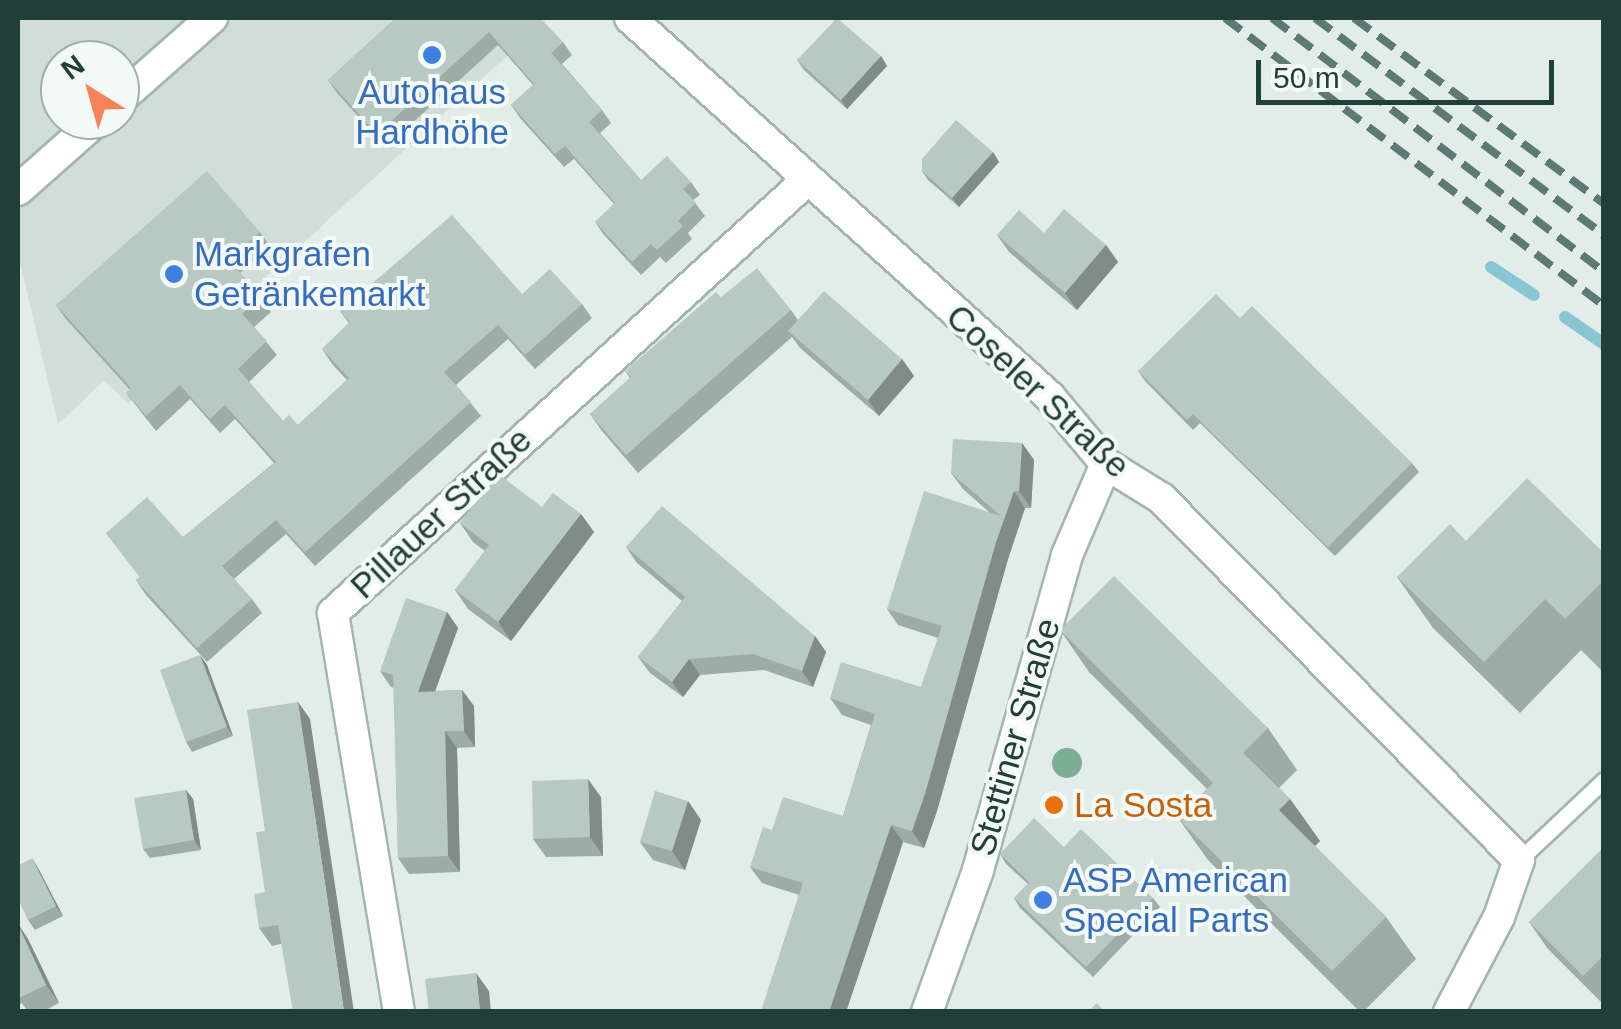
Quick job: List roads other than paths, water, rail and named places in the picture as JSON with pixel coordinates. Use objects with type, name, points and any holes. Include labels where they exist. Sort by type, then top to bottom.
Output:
[{"type":"street","points":[[140,81],[212,18]]},
{"type":"street","name":"Coseler Straße","points":[[630,18],[804,182],[1050,397],[1106,464],[1160,498],[1519,860]]},
{"type":"street","points":[[18,190],[74,140]]},
{"type":"street","name":"Pillauer Straße","points":[[400,1012],[333,612],[804,182]]},
{"type":"street","name":"Stettiner Straße","points":[[927,1012],[978,870],[1067,555],[1106,464]]},
{"type":"street","points":[[1449,1012],[1486,944],[1519,860]]},
{"type":"lane","points":[[1519,860],[1604,780]]},
{"type":"waterway","points":[[1491,267],[1534,295]]},
{"type":"waterway","points":[[1565,317],[1604,344]]},
{"type":"railway","points":[[1225,18],[1604,306]]},
{"type":"railway","points":[[1272,18],[1604,272]]},
{"type":"railway","points":[[1315,18],[1604,235]]},
{"type":"railway","points":[[1354,18],[1604,204]]},
{"type":"place","name":"Autohaus Hardhöhe","points":[[432,55]]},
{"type":"place","name":"Markgrafen Getränkemarkt","points":[[174,274]]},
{"type":"place","name":"La Sosta","points":[[1054,805]]},
{"type":"place","name":"ASP American Special Parts","points":[[1043,900]]}]
